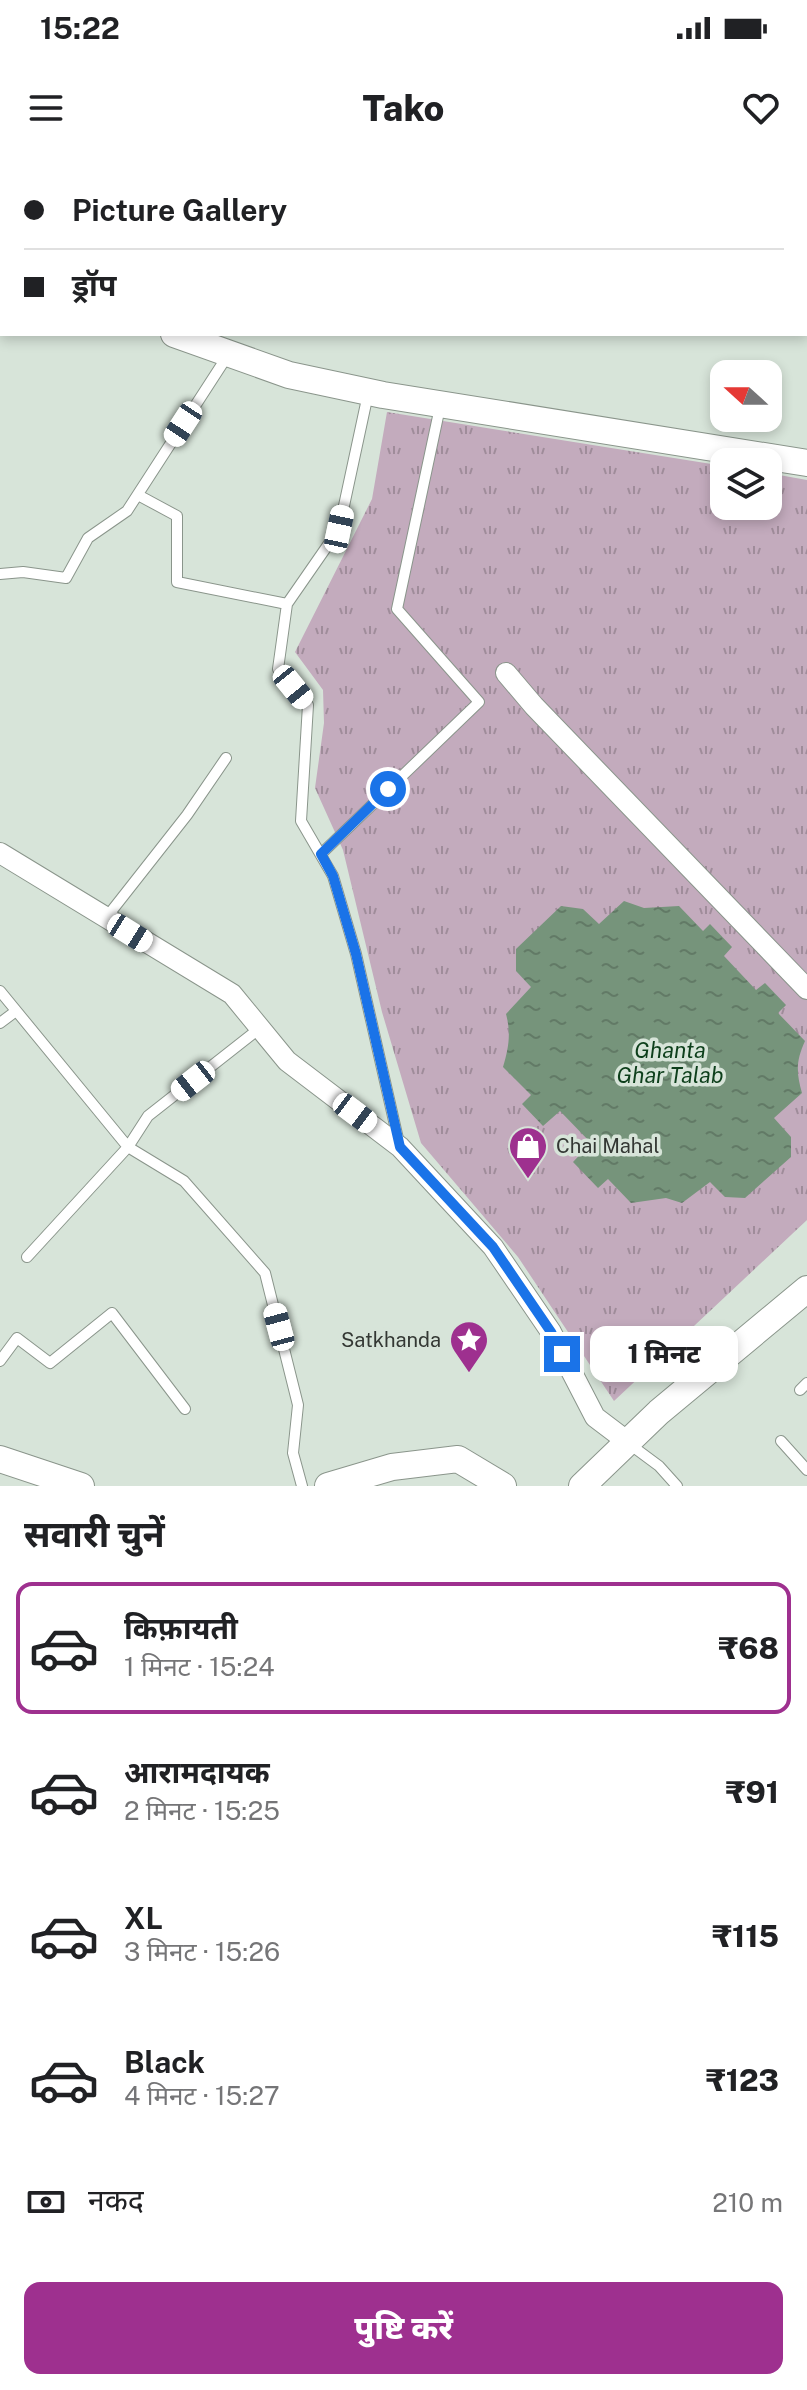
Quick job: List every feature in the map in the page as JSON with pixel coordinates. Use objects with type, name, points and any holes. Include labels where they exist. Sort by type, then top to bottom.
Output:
[{"type":"street","points":[[180,336],[289,375],[368,392],[807,463]]},
{"type":"street","points":[[506,673],[544,718],[807,989]]},
{"type":"street","points":[[0,853],[232,994],[287,1061],[400,1147],[493,1247],[551,1332],[595,1417],[628,1442]]},
{"type":"street","points":[[582,1486],[659,1412],[807,1289]]},
{"type":"street","points":[[0,1459],[81,1486]]},
{"type":"street","points":[[328,1486],[392,1467],[458,1459],[503,1486]]},
{"type":"lane","points":[[0,574],[23,572],[66,578],[88,538],[127,511],[229,353]]},
{"type":"lane","points":[[368,392],[339,529],[287,604],[278,669],[308,705],[301,821],[333,876],[356,954],[400,1147]]},
{"type":"lane","points":[[321,854],[479,702],[397,609],[440,405]]},
{"type":"lane","points":[[138,495],[177,516],[177,582],[287,604]]},
{"type":"lane","points":[[106,918],[187,815],[226,758]]},
{"type":"lane","points":[[0,991],[128,1147],[184,1181],[265,1273],[298,1405],[293,1453],[302,1486]]},
{"type":"lane","points":[[0,1023],[16,1011]]},
{"type":"lane","points":[[27,1257],[128,1147],[148,1116],[260,1028]]},
{"type":"lane","points":[[0,1361],[17,1338],[50,1363],[112,1313],[185,1409]]},
{"type":"lane","points":[[781,1441],[807,1470]]},
{"type":"lane","points":[[628,1442],[659,1466],[677,1486]]},
{"type":"green space","points":[[387,412],[710,464],[710,520],[782,520],[782,476],[807,480],[807,1220],[614,1401],[518,1257],[421,1143],[382,1012],[343,850],[315,788],[324,723],[323,690],[295,652],[372,499]]},
{"type":"water","name":"Ghanta Ghar Talab","points":[[624,901],[644,908],[679,906],[703,931],[710,924],[732,947],[724,956],[756,990],[765,983],[786,1005],[778,1013],[805,1041],[798,1067],[802,1093],[774,1118],[791,1137],[791,1157],[745,1198],[725,1197],[710,1182],[682,1203],[666,1198],[631,1203],[608,1179],[598,1188],[573,1162],[591,1143],[560,1111],[543,1126],[522,1104],[531,1095],[503,1067],[509,1040],[506,1014],[531,987],[516,971],[516,949],[561,906],[583,909],[599,924]]},
{"type":"place","name":"Chai Mahal","points":[[528,1180]]},
{"type":"place","name":"Satkhanda","points":[[469,1374]]},
{"type":"route","points":[[388,789],[321,854],[333,876],[356,954],[400,1147],[493,1247],[551,1332],[562,1354]]}]
